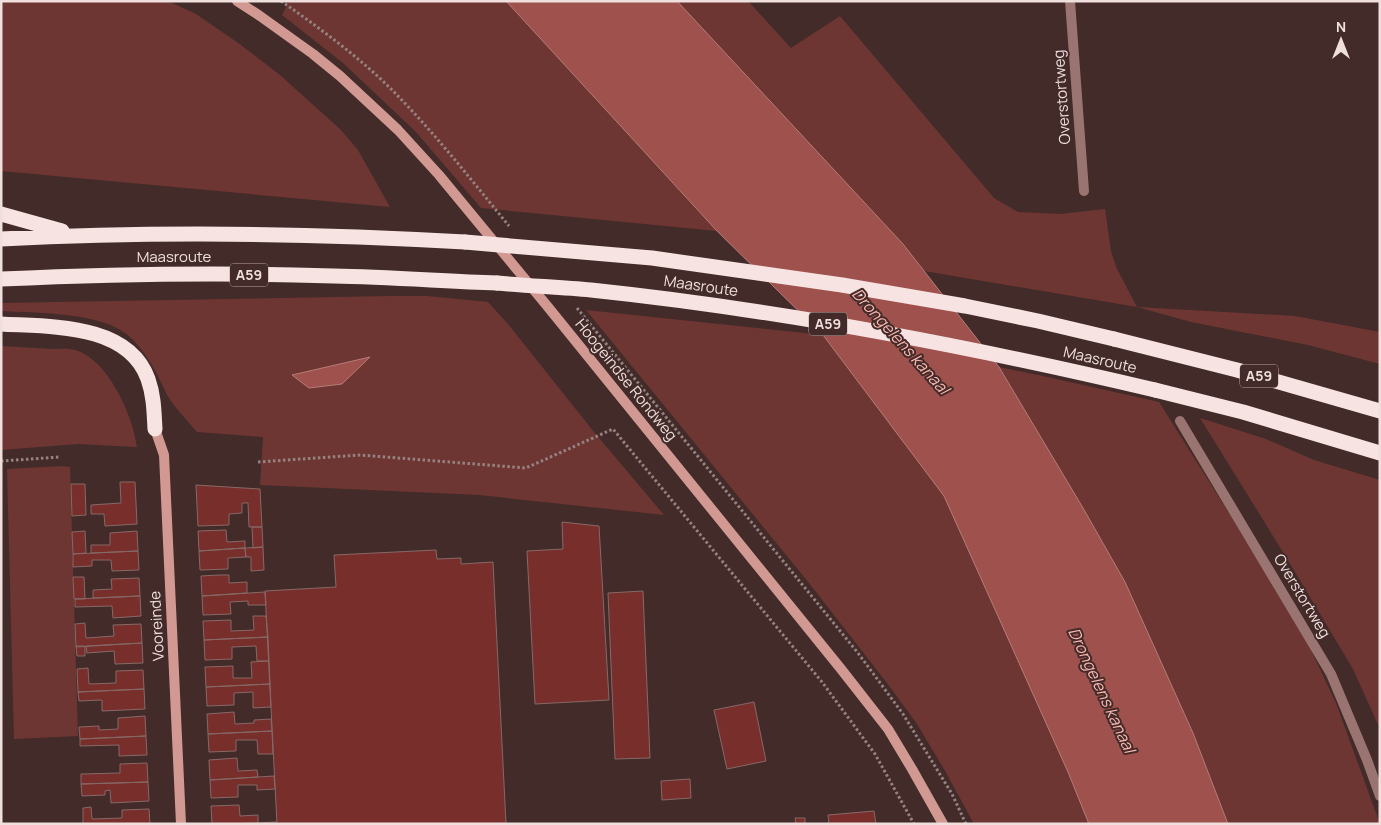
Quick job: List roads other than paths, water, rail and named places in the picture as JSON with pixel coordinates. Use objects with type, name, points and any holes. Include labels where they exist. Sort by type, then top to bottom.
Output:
[{"type":"highway","name":"A59","points":[[1,214],[75,235]]},
{"type":"highway","name":"Maasroute","points":[[1,239],[75,235],[316,235],[465,242],[652,258],[842,285],[965,306],[1038,321],[1238,370],[1380,411]]},
{"type":"highway","name":"Maasroute","points":[[1,279],[207,274],[333,276],[497,283],[599,291],[752,311],[1075,371],[1252,414],[1380,453]]},
{"type":"highway","points":[[1,324],[88,331],[112,340],[138,362],[148,378],[154,402],[155,429]]},
{"type":"main road","name":"Hoogeindse Rondweg","points":[[237,1],[340,76],[398,130],[438,175],[548,307],[841,669],[888,730],[943,824]]},
{"type":"main road","name":"Vooreinde","points":[[155,429],[164,455],[181,824]]},
{"type":"street","name":"Overstortweg","points":[[1070,1],[1084,191]]},
{"type":"street","name":"Overstortweg","points":[[1180,421],[1331,674],[1380,796]]},
{"type":"water","name":"Drongelens kanaal","points":[[506,1],[677,1],[903,244],[999,367],[1125,582],[1193,733],[1228,824],[1089,824],[1068,772],[944,496],[823,335],[717,231]]},
{"type":"water","points":[[370,357],[342,384],[309,388],[292,375]]}]
